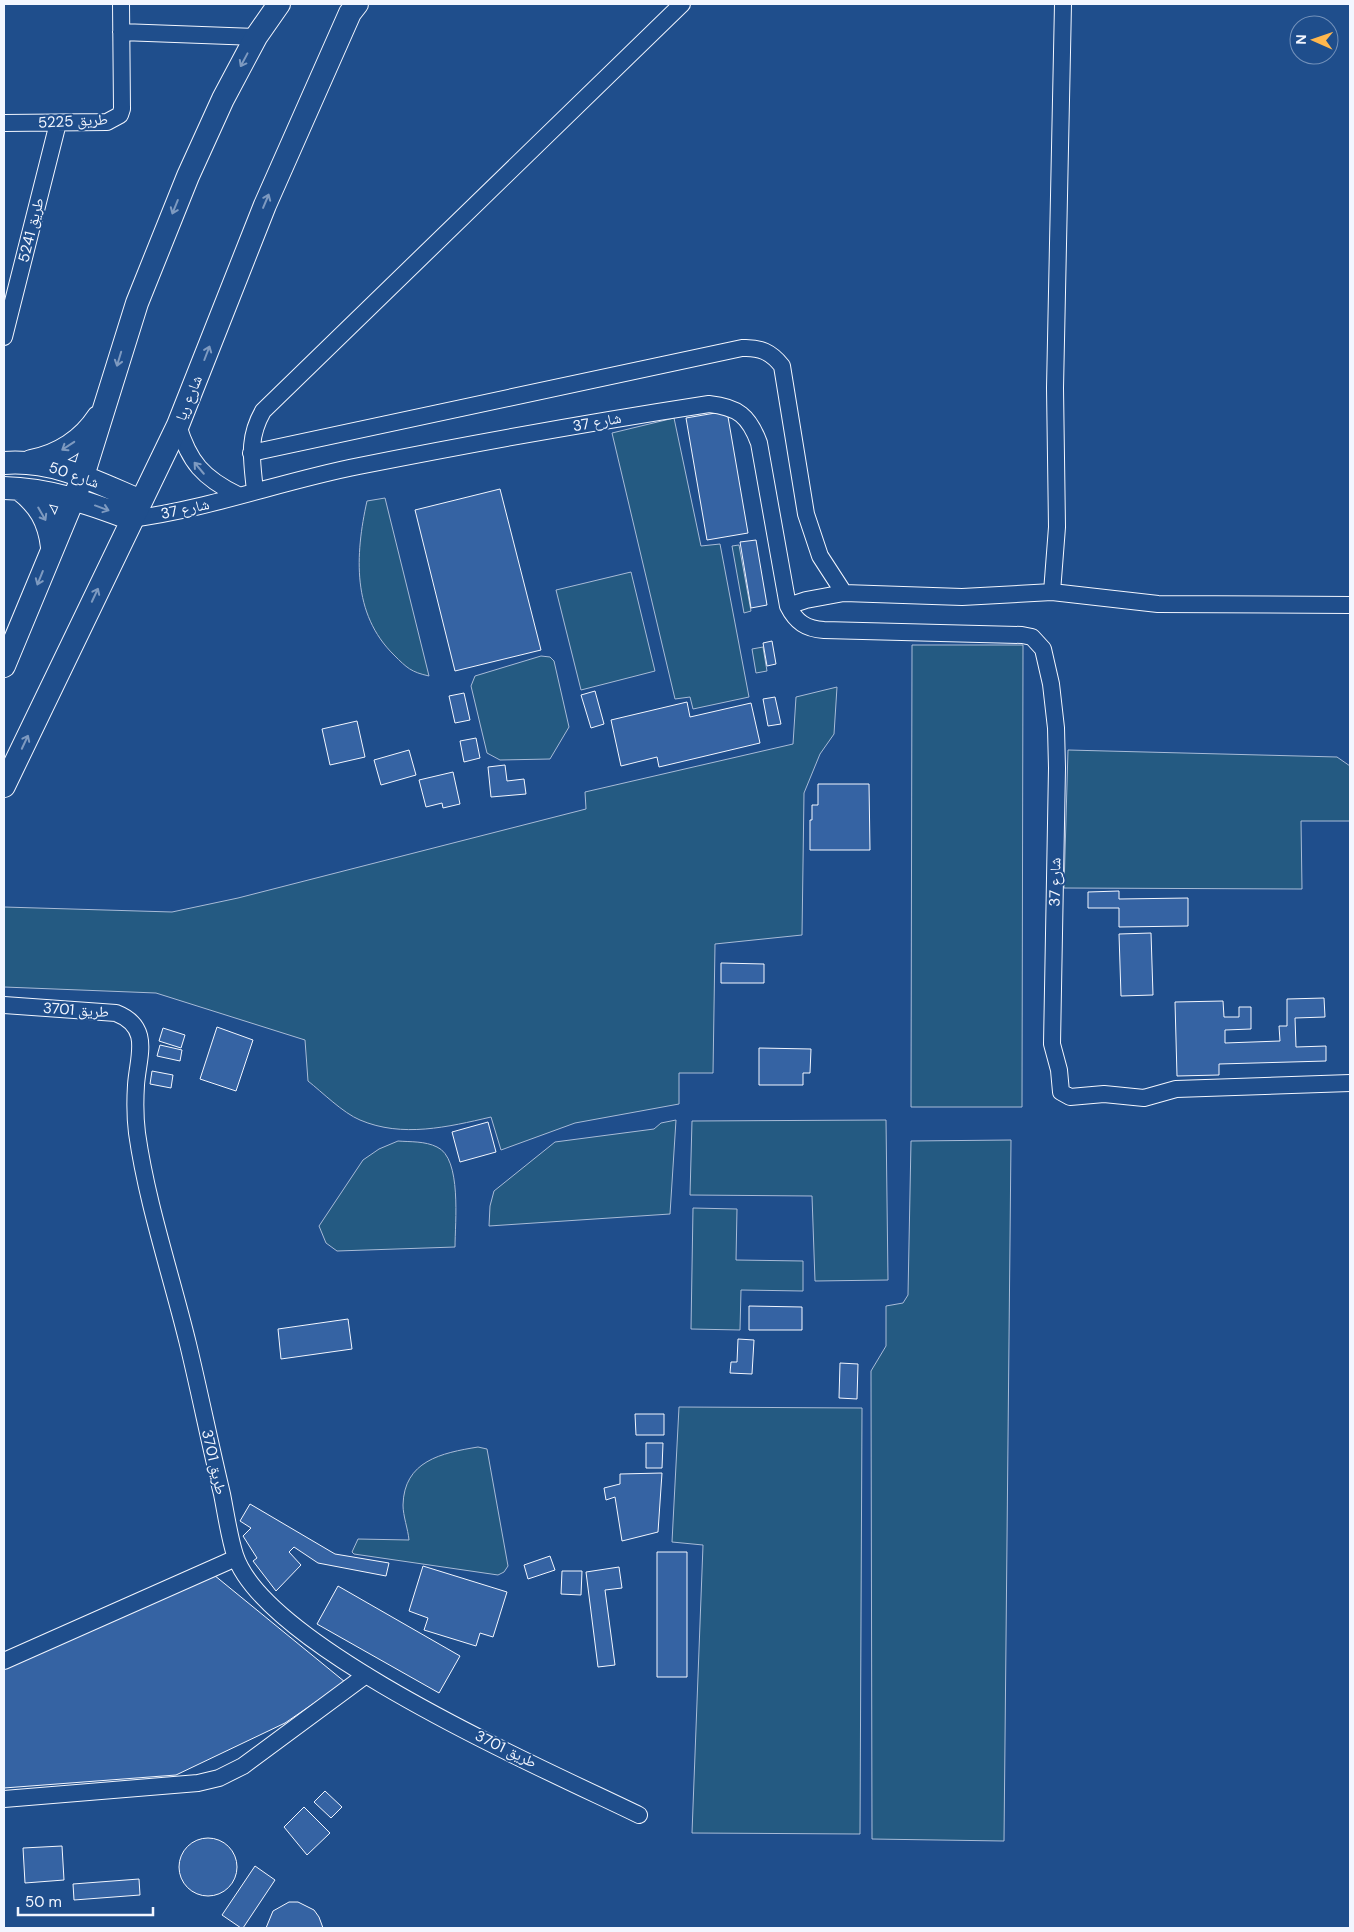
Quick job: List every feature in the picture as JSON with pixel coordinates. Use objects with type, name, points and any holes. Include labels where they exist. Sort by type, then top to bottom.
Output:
[{"type":"main road","name":"شارع ريا","points":[[4,786],[178,425],[265,204],[350,13],[357,4]]},
{"type":"main road","points":[[4,666],[83,476],[136,303],[188,176],[223,99],[273,8]]},
{"type":"main road","points":[[14,462],[40,459],[69,446],[93,424],[108,396]]},
{"type":"main road","name":"شارع 50","points":[[14,462],[54,466],[83,476],[136,510]]},
{"type":"main road","points":[[11,488],[39,508],[46,520],[52,547]]},
{"type":"main road","name":"شارع 50","points":[[11,488],[136,510]]},
{"type":"street","name":"طريق 5225","points":[[4,123],[108,122],[120,115],[122,109],[121,4]]},
{"type":"street","points":[[256,491],[251,453],[254,426],[273,399],[682,4]]},
{"type":"street","points":[[1052,592],[1057,528],[1055,388],[1063,4]]},
{"type":"street","points":[[121,32],[256,37]]},
{"type":"street","name":"طريق 5241","points":[[4,337],[58,122]]},
{"type":"street","points":[[251,453],[754,347],[765,350],[782,366],[806,514],[820,556],[844,593]]},
{"type":"street","name":"شارع 37","points":[[136,510],[185,510],[358,466],[601,421],[709,404],[726,406],[742,414],[753,427],[759,443],[788,606],[798,621],[815,630],[1022,635],[1032,637],[1040,644],[1051,684],[1056,728],[1057,768],[1052,1044],[1059,1070],[1061,1092],[1075,1097],[1118,1094],[1144,1098],[1176,1089],[1350,1084]]},
{"type":"street","name":"شارع 37","points":[[178,425],[185,449],[198,469],[216,485],[238,495]]},
{"type":"street","points":[[788,606],[806,600],[844,593],[962,597],[1052,592],[1158,604],[1350,605]]},
{"type":"street","name":"طريق 3701","points":[[4,1005],[116,1012],[131,1020],[140,1035],[136,1105],[140,1149],[188,1345],[236,1558],[250,1582],[269,1605],[366,1675],[425,1709],[639,1815]]},
{"type":"street","points":[[4,1661],[236,1558]]},
{"type":"street","points":[[4,1800],[198,1783],[219,1778],[243,1766],[366,1675]]},
{"type":"shaded area","points":[[674,418],[701,546],[720,544],[749,697],[693,709],[690,697],[675,699],[612,433]]},
{"type":"shaded area","points":[[385,498],[429,676],[410,669],[394,655],[380,639],[370,621],[364,602],[360,583],[359,563],[360,542],[367,501]]},
{"type":"shaded area","points":[[739,545],[751,611],[744,613],[732,546]]},
{"type":"shaded area","points":[[631,572],[655,671],[581,690],[556,590]]},
{"type":"shaded area","points":[[912,645],[1023,645],[1022,1107],[911,1107]]},
{"type":"shaded area","points":[[763,647],[767,671],[756,673],[752,649]]},
{"type":"shaded area","points":[[541,656],[550,657],[554,661],[569,727],[550,759],[500,760],[487,753],[471,686],[475,676]]},
{"type":"shaded area","points":[[837,687],[834,734],[820,754],[804,793],[802,935],[715,944],[713,1073],[679,1073],[679,1104],[575,1123],[501,1150],[491,1117],[442,1127],[409,1130],[392,1129],[353,1117],[308,1081],[305,1040],[156,993],[4,987],[4,907],[172,912],[238,898],[586,809],[585,792],[793,744],[796,697]]},
{"type":"shaded area","points":[[1068,750],[1337,757],[1350,766],[1350,821],[1301,821],[1302,889],[1064,888]]},
{"type":"shaded area","points":[[676,1120],[670,1214],[489,1226],[490,1206],[494,1191],[555,1142],[654,1129],[661,1123]]},
{"type":"shaded area","points":[[886,1120],[888,1280],[815,1281],[812,1196],[690,1195],[692,1121]]},
{"type":"shaded area","points":[[1011,1140],[1004,1841],[872,1839],[871,1371],[886,1346],[886,1306],[903,1303],[908,1295],[911,1141]]},
{"type":"shaded area","points":[[398,1141],[428,1144],[437,1147],[445,1153],[454,1177],[456,1208],[455,1247],[337,1251],[326,1243],[319,1226],[363,1160],[379,1149]]},
{"type":"shaded area","points":[[693,1208],[737,1209],[736,1260],[803,1261],[803,1291],[741,1290],[740,1330],[691,1329]]},
{"type":"shaded area","points":[[679,1407],[862,1408],[860,1834],[692,1833],[703,1545],[672,1542]]},
{"type":"shaded area","points":[[478,1447],[487,1449],[508,1566],[504,1572],[498,1575],[354,1554],[352,1552],[358,1539],[409,1540],[403,1505],[405,1490],[410,1478],[417,1469],[438,1456]]},
{"type":"building","points":[[727,411],[748,533],[707,540],[686,418]]},
{"type":"building","points":[[500,489],[541,650],[455,671],[415,510]]},
{"type":"building","points":[[756,540],[767,605],[751,608],[740,542]]},
{"type":"building","points":[[772,641],[776,664],[767,666],[763,643]]},
{"type":"building","points":[[595,691],[604,724],[591,728],[581,695]]},
{"type":"building","points":[[464,693],[470,720],[455,723],[449,696]]},
{"type":"building","points":[[775,697],[781,724],[768,726],[763,699]]},
{"type":"building","points":[[687,702],[690,717],[751,703],[760,743],[659,767],[657,757],[621,766],[611,720]]},
{"type":"building","points":[[357,721],[365,757],[330,765],[322,729]]},
{"type":"building","points":[[476,738],[480,758],[464,762],[460,741]]},
{"type":"building","points":[[409,750],[416,775],[381,785],[374,760]]},
{"type":"building","points":[[505,765],[507,781],[524,779],[526,794],[491,797],[488,767]]},
{"type":"building","points":[[453,772],[460,804],[443,808],[442,803],[426,807],[419,780]]},
{"type":"building","points":[[818,784],[869,784],[870,850],[810,850],[810,820],[812,820],[812,805],[818,805]]},
{"type":"building","points":[[1119,891],[1119,899],[1188,898],[1188,926],[1119,927],[1119,908],[1088,908],[1088,892]]},
{"type":"building","points":[[1151,933],[1153,995],[1121,996],[1119,934]]},
{"type":"building","points":[[721,963],[764,964],[764,983],[721,983]]},
{"type":"building","points":[[1324,998],[1325,1017],[1295,1018],[1296,1047],[1326,1046],[1326,1061],[1219,1064],[1219,1075],[1177,1076],[1175,1002],[1223,1001],[1224,1017],[1239,1017],[1239,1007],[1251,1007],[1251,1029],[1225,1030],[1225,1043],[1280,1041],[1279,1026],[1287,1026],[1287,999]]},
{"type":"building","points":[[217,1027],[253,1040],[236,1091],[200,1079]]},
{"type":"building","points":[[163,1028],[185,1035],[181,1048],[159,1041]]},
{"type":"building","points":[[160,1045],[182,1050],[180,1061],[157,1056]]},
{"type":"building","points":[[759,1048],[811,1049],[810,1073],[803,1073],[803,1085],[759,1085]]},
{"type":"building","points":[[152,1071],[173,1075],[171,1088],[150,1084]]},
{"type":"building","points":[[488,1122],[496,1152],[460,1162],[452,1132]]},
{"type":"building","points":[[749,1306],[802,1307],[802,1330],[749,1330]]},
{"type":"building","points":[[348,1319],[352,1349],[281,1359],[278,1329]]},
{"type":"building","points":[[738,1339],[754,1340],[752,1374],[730,1373],[731,1362],[737,1362]]},
{"type":"building","points":[[840,1363],[858,1364],[857,1399],[839,1398]]},
{"type":"building","points":[[635,1414],[664,1414],[664,1435],[636,1435]]},
{"type":"building","points":[[646,1443],[663,1443],[662,1468],[646,1468]]},
{"type":"building","points":[[662,1473],[658,1532],[622,1541],[615,1497],[606,1500],[604,1488],[620,1484],[620,1474]]},
{"type":"building","points":[[250,1504],[335,1554],[389,1563],[386,1576],[318,1563],[294,1547],[289,1552],[301,1565],[276,1591],[253,1561],[257,1558],[243,1536],[251,1528],[240,1521]]},
{"type":"building","points":[[657,1552],[687,1552],[687,1677],[657,1677]]},
{"type":"building","points":[[550,1556],[555,1570],[528,1579],[524,1565]]},
{"type":"building","points":[[423,1566],[507,1592],[493,1637],[480,1633],[476,1646],[424,1630],[428,1618],[409,1611]]},
{"type":"building","points":[[619,1567],[622,1588],[605,1590],[615,1665],[598,1667],[586,1572]]},
{"type":"building","points":[[562,1571],[582,1571],[581,1595],[561,1594]]},
{"type":"building","points":[[214,1575],[345,1682],[285,1723],[176,1775],[4,1788],[4,1666]]},
{"type":"building","points":[[338,1586],[460,1656],[439,1693],[317,1624]]},
{"type":"building","points":[[325,1791],[342,1807],[331,1818],[314,1802]]},
{"type":"building","points":[[304,1807],[330,1833],[307,1855],[284,1827]]},
{"type":"building","points":[[208,1838],[224,1843],[232,1851],[237,1867],[232,1883],[224,1891],[208,1896],[192,1891],[184,1883],[179,1867],[184,1851],[192,1843]]},
{"type":"building","points":[[62,1846],[64,1880],[25,1883],[23,1848]]},
{"type":"building","points":[[255,1866],[275,1880],[243,1928],[241,1928],[222,1915]]},
{"type":"building","points":[[139,1879],[140,1895],[74,1900],[73,1884]]},
{"type":"building","points":[[289,1902],[298,1902],[314,1910],[323,1928],[266,1928],[273,1911]]}]
